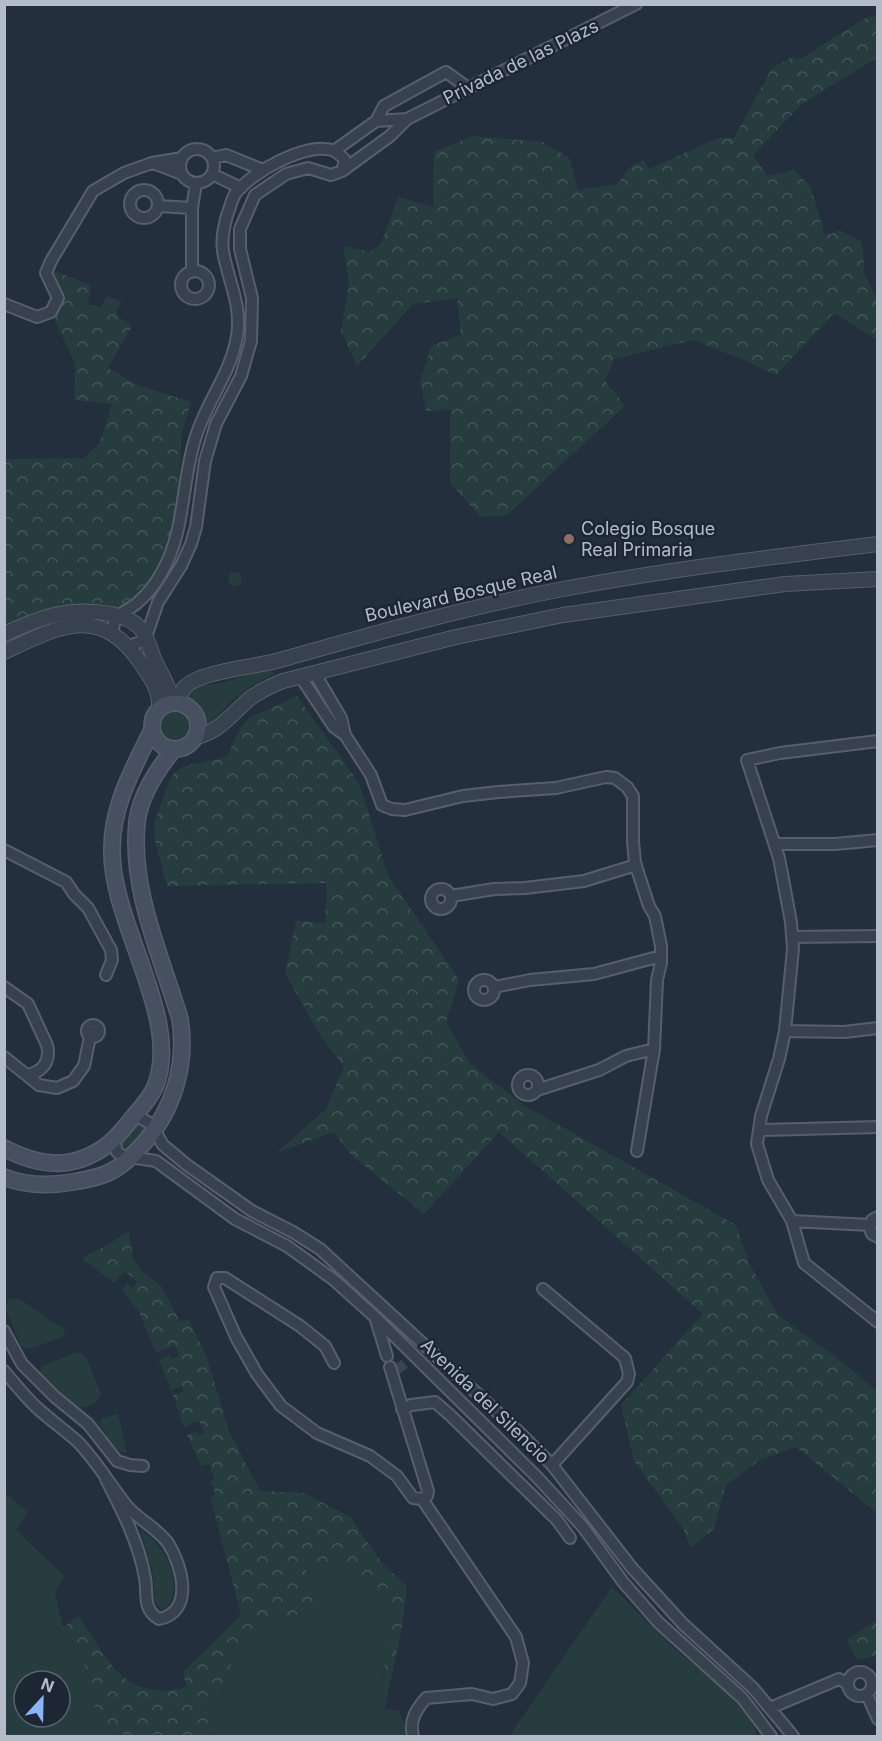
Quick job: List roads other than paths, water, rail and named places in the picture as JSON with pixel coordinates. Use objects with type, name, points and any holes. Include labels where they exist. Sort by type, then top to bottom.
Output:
[{"type":"main road","points":[[4,1148],[33,1161],[59,1163],[81,1161],[114,1140],[148,1100],[160,1071],[160,1030],[118,896],[112,851],[114,817],[122,793],[152,730],[153,718],[169,705],[182,704],[193,711],[198,724],[196,737],[186,746],[174,749],[162,746],[152,730]]},
{"type":"main road","points":[[4,1176],[30,1184],[56,1185],[88,1180],[109,1172],[131,1158],[155,1130],[171,1099],[181,1059],[180,1019],[141,891],[137,856],[138,820],[150,785],[162,763],[174,749]]},
{"type":"street","name":"Privada de las Plazs","points":[[342,171],[390,136],[407,119],[636,4]]},
{"type":"street","points":[[334,151],[376,121],[384,106],[446,72],[468,88]]},
{"type":"street","name":"Privada de las Plazs","points":[[376,121],[407,119]]},
{"type":"street","points":[[376,121],[390,136]]},
{"type":"street","points":[[153,163],[182,174],[190,182],[196,183],[205,181],[212,174],[214,169],[212,158],[200,149],[190,151],[180,163],[182,174]]},
{"type":"street","points":[[112,633],[113,624],[118,616],[138,603],[163,571],[181,520],[190,455],[196,435],[229,365],[237,335],[238,305],[223,250],[226,217],[234,195],[251,177],[282,159],[311,149],[334,151],[345,160],[342,171],[331,175],[308,168],[286,174],[255,195],[240,229],[242,264],[252,298],[251,341],[241,376],[216,424],[205,461],[196,527],[191,544],[181,566],[158,602],[146,637],[129,646]]},
{"type":"street","points":[[212,158],[226,155],[263,170]]},
{"type":"street","points":[[4,304],[37,317],[51,312],[58,298],[46,273],[93,191],[123,173],[153,163],[182,158]]},
{"type":"street","points":[[212,174],[241,188]]},
{"type":"street","points":[[192,272],[192,208],[196,183]]},
{"type":"street","points":[[159,206],[192,208]]},
{"type":"street","name":"Boulevard Bosque Real","points":[[169,705],[185,686],[204,676],[260,666],[350,640],[498,603],[557,590],[671,571],[878,544]]},
{"type":"street","points":[[196,737],[207,735],[220,726],[264,689],[307,674],[504,626],[563,615],[785,584],[878,579]]},
{"type":"street","points":[[498,603],[504,626]]},
{"type":"street","points":[[4,634],[42,618],[71,611],[118,616],[134,622],[146,637],[154,660],[169,686],[169,705]]},
{"type":"street","points":[[4,652],[60,627],[86,625],[98,627],[112,633],[129,646],[169,705]]},
{"type":"street","points":[[307,674],[334,727],[345,735],[371,775],[382,805],[392,809],[405,810],[463,796],[556,788],[606,777],[615,778],[627,787],[633,796],[633,841],[636,865],[649,906],[655,916],[661,956],[657,980],[654,1049],[637,1151]]},
{"type":"street","points":[[878,741],[780,753],[747,760],[775,844],[792,937],[785,1032],[757,1144],[768,1180],[792,1221],[804,1263],[878,1322]]},
{"type":"street","points":[[775,844],[835,844],[878,840]]},
{"type":"street","points":[[4,850],[66,882],[88,908],[111,950],[112,960],[106,975]]},
{"type":"street","points":[[451,896],[494,889],[584,881],[636,865]]},
{"type":"street","points":[[792,937],[878,936]]},
{"type":"street","points":[[494,987],[530,980],[594,974],[661,956]]},
{"type":"street","points":[[4,987],[28,1004],[49,1052],[46,1063],[39,1071],[27,1075]]},
{"type":"street","points":[[785,1032],[844,1032],[878,1028]]},
{"type":"street","points":[[4,1057],[39,1085],[57,1088],[74,1081],[84,1066],[90,1037]]},
{"type":"street","points":[[537,1090],[599,1070],[626,1056],[654,1049]]},
{"type":"street","name":"Avenida del Silencio","points":[[135,1115],[147,1120],[170,1153],[252,1211],[293,1232],[328,1256],[520,1433],[552,1465],[632,1568],[683,1624],[736,1672],[793,1736]]},
{"type":"street","points":[[759,1130],[878,1127]]},
{"type":"street","points":[[114,1140],[117,1152],[131,1158]]},
{"type":"street","name":"Avenida del Silencio","points":[[131,1158],[156,1161],[235,1219],[287,1246],[310,1262],[375,1317],[537,1477],[583,1527],[622,1582],[658,1622],[734,1689],[771,1737]]},
{"type":"street","points":[[244,1224],[252,1211]]},
{"type":"street","points":[[792,1221],[874,1221],[872,1234],[878,1237]]},
{"type":"street","points":[[334,1363],[325,1346],[300,1326],[244,1289],[225,1278],[218,1278],[214,1287],[236,1337],[257,1374],[281,1406],[317,1433],[370,1456],[397,1476],[413,1498],[422,1499],[427,1496],[428,1491],[402,1409],[394,1366],[375,1317]]},
{"type":"street","points":[[543,1289],[625,1358],[629,1374],[627,1382],[552,1465]]},
{"type":"street","points":[[4,1331],[22,1364],[55,1397],[88,1424],[117,1461],[130,1466],[143,1466]]},
{"type":"street","points":[[394,1366],[414,1356]]},
{"type":"street","points":[[4,1371],[33,1404],[78,1442],[138,1517],[167,1542],[178,1565],[183,1585],[181,1599],[175,1612],[169,1617],[159,1619],[151,1614],[147,1606],[144,1577],[132,1532],[106,1479]]},
{"type":"street","points":[[402,1409],[411,1405],[435,1402],[557,1520],[570,1538]]},
{"type":"street","points":[[505,1446],[520,1433]]},
{"type":"street","points":[[413,1737],[411,1726],[413,1715],[426,1698],[472,1694],[493,1699],[512,1694],[520,1683],[523,1663],[516,1637],[422,1499]]},
{"type":"street","points":[[855,1673],[870,1676],[873,1684],[867,1695],[855,1696],[850,1690],[849,1679],[855,1673]]},
{"type":"street","points":[[770,1708],[839,1679],[848,1684]]},
{"type":"street","points":[[867,1695],[878,1719]]},
{"type":"street","name":"Avenida del Silencio","points":[[776,1737],[793,1736]]},
{"type":"tunnel","points":[[397,1370],[405,1363]]},
{"type":"place","name":"Colegio Bosque Real Primaria","points":[[569,539]]}]
